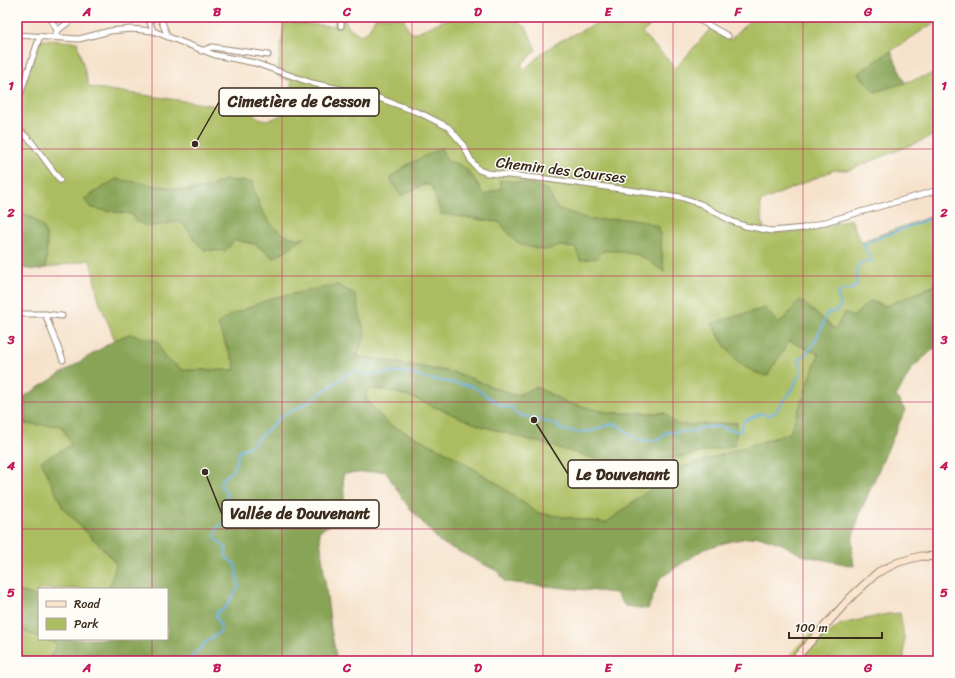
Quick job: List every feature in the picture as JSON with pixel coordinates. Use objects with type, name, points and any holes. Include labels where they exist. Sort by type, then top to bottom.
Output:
[{"type":"street","points":[[50,17],[57,30]]},
{"type":"street","points":[[54,36],[57,30],[75,17]]},
{"type":"street","points":[[160,17],[168,37]]},
{"type":"street","points":[[341,17],[341,26]]},
{"type":"street","points":[[694,17],[728,36]]},
{"type":"street","points":[[149,18],[153,31]]},
{"type":"street","name":"Chemin des Courses","points":[[17,34],[79,39],[110,31],[131,29],[153,31],[214,55],[255,63],[312,83],[373,96],[420,114],[448,127],[462,143],[472,162],[479,170],[487,173],[554,180],[680,197],[701,204],[719,215],[745,226],[772,231],[804,228],[938,190]]},
{"type":"street","points":[[17,103],[40,36]]},
{"type":"street","points":[[202,51],[212,47],[268,55]]},
{"type":"street","points":[[17,128],[31,141],[60,180]]},
{"type":"street","points":[[17,314],[45,314],[62,316]]},
{"type":"street","points":[[45,314],[63,360]]},
{"type":"street","points":[[793,661],[852,596],[878,572],[899,562],[921,556],[938,556]]},
{"type":"green space","points":[[285,17],[294,17],[294,23],[332,26],[335,23],[336,17],[344,17],[348,26],[361,35],[368,31],[376,17],[403,17],[409,31],[414,33],[452,17],[508,17],[526,27],[536,50],[521,65],[525,69],[543,52],[560,41],[610,17],[660,17],[642,33],[676,68],[711,28],[730,40],[753,17],[871,17],[873,19],[875,17],[938,17],[938,20],[858,73],[875,92],[938,72],[938,134],[849,170],[834,170],[760,202],[764,232],[775,233],[798,231],[851,219],[860,242],[930,217],[938,197],[938,284],[886,306],[870,301],[853,317],[845,313],[835,329],[779,324],[712,323],[727,349],[740,363],[757,373],[767,376],[789,341],[819,354],[790,433],[677,469],[606,523],[537,513],[495,482],[448,453],[390,425],[372,407],[365,396],[368,388],[409,396],[478,425],[593,458],[647,461],[680,457],[735,445],[737,423],[677,425],[665,413],[610,413],[568,403],[536,387],[516,396],[457,373],[357,356],[365,335],[355,294],[337,285],[224,342],[234,362],[235,370],[183,370],[130,334],[115,340],[99,301],[90,260],[46,268],[47,246],[45,232],[42,226],[17,210],[17,105],[41,40],[77,42],[89,87],[238,109],[265,119],[275,118],[284,112],[291,98],[291,81],[277,76]],"holes":[[[448,162],[460,165],[470,173],[484,195],[501,188],[500,180],[548,190],[556,208],[592,221],[619,219],[640,220],[659,227],[664,272],[647,259],[625,250],[603,251],[560,246],[545,250],[508,230],[499,222],[462,217],[431,185],[423,185],[401,196],[390,179],[407,165]],[[225,180],[252,182],[258,202],[268,221],[275,229],[293,239],[303,239],[274,258],[255,244],[234,240],[194,240],[186,226],[179,221],[161,225],[136,222],[132,214],[90,207],[160,186],[182,190],[205,189]]]},
{"type":"green space","points":[[891,51],[905,83],[874,92],[858,73]]},
{"type":"green space","points":[[441,148],[448,162],[460,165],[470,173],[484,195],[501,188],[500,180],[525,183],[548,190],[556,208],[592,220],[640,220],[659,227],[664,272],[643,257],[629,252],[603,251],[598,258],[580,260],[576,248],[560,246],[545,250],[529,247],[516,242],[499,222],[441,214],[431,185],[423,185],[401,196],[390,178],[407,165]]},
{"type":"green space","points":[[116,179],[182,190],[205,189],[225,180],[252,182],[254,192],[263,212],[276,229],[294,238],[305,238],[274,258],[255,244],[235,240],[225,251],[204,250],[186,227],[179,221],[159,226],[147,226],[136,220],[132,214],[90,207],[84,199]]},
{"type":"green space","points":[[17,210],[36,221],[42,226],[45,232],[47,246],[46,268],[37,270],[20,268],[18,259],[23,256],[20,242],[17,240]]},
{"type":"green space","points":[[17,240],[20,242],[23,256],[18,259],[20,268],[17,276]]},
{"type":"green space","points":[[938,284],[938,345],[913,367],[896,396],[905,410],[862,508],[853,536],[852,551],[854,566],[801,555],[782,544],[759,536],[731,541],[704,549],[660,578],[648,609],[625,606],[616,593],[505,582],[499,572],[440,542],[407,505],[385,471],[343,474],[345,516],[319,531],[331,629],[337,661],[48,661],[57,644],[47,640],[168,640],[168,588],[109,588],[116,565],[111,557],[63,508],[41,461],[71,445],[62,426],[25,424],[25,396],[115,340],[130,334],[158,341],[164,357],[183,370],[235,370],[234,362],[217,324],[230,315],[272,298],[337,285],[355,294],[365,335],[357,356],[457,373],[516,396],[536,387],[568,403],[610,413],[665,413],[677,425],[737,423],[735,445],[680,457],[647,461],[593,458],[478,425],[409,396],[384,390],[368,389],[365,397],[372,407],[390,425],[448,453],[495,482],[537,513],[606,523],[677,469],[790,433],[819,354],[789,341],[767,376],[756,373],[740,363],[734,357],[728,350],[712,323],[765,308],[779,324],[800,300],[835,329],[845,312],[853,317],[870,301],[886,306]]},
{"type":"green space","points":[[25,396],[25,424],[60,424],[72,445],[63,508],[111,557],[116,565],[109,588],[38,588],[38,599],[32,595],[17,591],[17,402]]},
{"type":"green space","points":[[17,591],[33,595],[38,599],[38,637],[17,629]]},
{"type":"green space","points":[[900,613],[904,637],[904,661],[828,661],[829,658],[818,661],[784,661],[811,633],[825,636],[841,624],[887,614]]},
{"type":"green space","points":[[17,629],[38,637],[38,640],[47,640],[57,644],[48,661],[17,661]]},
{"type":"waterway","points":[[188,661],[207,641],[220,632],[221,627],[216,616],[217,612],[225,608],[239,587],[235,564],[226,557],[226,547],[216,540],[215,535],[218,527],[226,522],[227,516],[222,509],[222,503],[226,498],[227,493],[221,486],[221,481],[234,469],[239,451],[250,446],[282,416],[305,404],[351,372],[356,371],[363,375],[404,372],[430,379],[472,386],[502,406],[507,408],[511,406],[516,414],[558,425],[559,429],[569,431],[588,432],[616,424],[635,438],[645,441],[660,439],[666,432],[691,432],[710,427],[721,427],[740,432],[744,421],[762,413],[767,416],[776,412],[784,399],[788,396],[801,372],[801,366],[798,360],[803,357],[812,346],[823,325],[827,313],[835,312],[841,305],[837,294],[844,289],[849,290],[857,286],[856,281],[858,265],[862,262],[872,261],[863,244],[934,217],[938,207]]},
{"type":"place","name":"Cimetière de Cesson","points":[[195,144]]},
{"type":"place","name":"Le Douvenant","points":[[534,420]]},
{"type":"place","name":"Vallée de Douvenant","points":[[205,472]]}]
